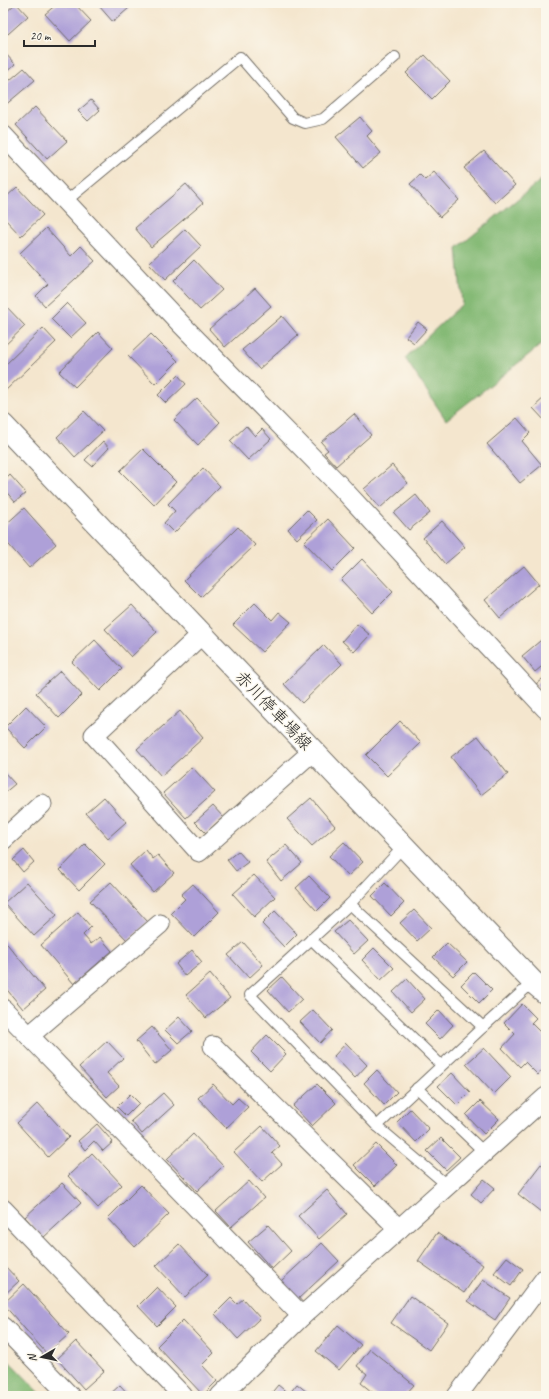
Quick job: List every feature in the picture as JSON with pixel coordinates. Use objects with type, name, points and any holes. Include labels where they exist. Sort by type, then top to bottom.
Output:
[{"type":"main road","name":"赤川停車場線","points":[[3,425],[540,988]]},
{"type":"street","points":[[3,135],[180,323],[340,486],[546,709]]},
{"type":"street","points":[[202,634],[94,735],[199,852],[313,751]]},
{"type":"street","points":[[3,840],[42,804]]},
{"type":"street","points":[[29,1036],[160,924]]},
{"type":"street","points":[[3,1009],[302,1316]]},
{"type":"street","points":[[213,1046],[399,1229]]},
{"type":"street","points":[[220,1396],[302,1316],[546,1097]]},
{"type":"street","points":[[3,1209],[183,1396]]},
{"type":"street","points":[[457,1396],[546,1277]]},
{"type":"street","points":[[3,1327],[70,1396]]},
{"type":"lane","points":[[65,202],[240,56],[293,118],[305,123],[323,119],[395,57]]},
{"type":"lane","points":[[404,846],[350,904],[250,995],[377,1126],[448,1186]]},
{"type":"lane","points":[[350,904],[483,1027]]},
{"type":"lane","points":[[311,940],[442,1065]]},
{"type":"lane","points":[[377,1126],[483,1027],[540,988]]},
{"type":"lane","points":[[417,1088],[485,1153]]},
{"type":"green space","points":[[546,176],[546,341],[446,420],[405,358],[462,304],[457,248]]},
{"type":"green space","points":[[3,1355],[43,1396],[3,1396]]},
{"type":"building","points":[[16,3],[28,16],[8,34],[3,28],[3,15]]},
{"type":"building","points":[[58,3],[74,3],[91,21],[70,41],[45,14]]},
{"type":"building","points":[[102,3],[124,3],[129,8],[113,22],[99,6]]},
{"type":"building","points":[[3,51],[15,64],[3,75]]},
{"type":"building","points":[[425,55],[450,81],[432,99],[406,73]]},
{"type":"building","points":[[24,68],[35,80],[3,107],[3,86]]},
{"type":"building","points":[[91,100],[100,110],[88,121],[78,111]]},
{"type":"building","points":[[35,107],[67,141],[47,159],[16,125]]},
{"type":"building","points":[[360,117],[372,131],[367,136],[381,153],[363,168],[336,137]]},
{"type":"building","points":[[484,151],[515,185],[495,203],[464,168]]},
{"type":"building","points":[[434,172],[459,200],[440,217],[410,184],[420,175],[425,180]]},
{"type":"building","points":[[186,184],[203,203],[151,247],[135,228]]},
{"type":"building","points":[[17,187],[43,215],[21,236],[3,217],[3,200]]},
{"type":"building","points":[[46,228],[71,256],[81,246],[95,261],[45,306],[36,296],[48,284],[20,253]]},
{"type":"building","points":[[185,229],[201,246],[165,280],[149,263]]},
{"type":"building","points":[[194,260],[222,290],[200,310],[173,281]]},
{"type":"building","points":[[255,288],[271,306],[225,347],[209,329]]},
{"type":"building","points":[[3,303],[25,326],[3,347]]},
{"type":"building","points":[[67,303],[86,323],[70,338],[51,319]]},
{"type":"building","points":[[282,316],[298,335],[259,369],[242,350]]},
{"type":"building","points":[[418,322],[427,329],[414,343],[406,337]]},
{"type":"building","points":[[43,328],[56,342],[5,391],[3,390],[3,367]]},
{"type":"building","points":[[98,332],[113,348],[75,387],[59,372]]},
{"type":"building","points":[[151,334],[178,361],[155,384],[128,356]]},
{"type":"building","points":[[178,375],[186,384],[166,403],[158,395]]},
{"type":"building","points":[[546,396],[546,422],[533,408]]},
{"type":"building","points":[[197,398],[220,422],[198,445],[174,420]]},
{"type":"building","points":[[84,411],[103,431],[75,457],[57,437]]},
{"type":"building","points":[[354,414],[371,435],[336,466],[324,453],[328,450],[321,442]]},
{"type":"building","points":[[517,418],[530,433],[522,441],[542,465],[520,483],[487,444]]},
{"type":"building","points":[[246,426],[255,436],[262,429],[271,439],[248,460],[230,441]]},
{"type":"building","points":[[103,441],[109,448],[92,466],[85,460]]},
{"type":"building","points":[[143,449],[176,482],[154,505],[120,471]]},
{"type":"building","points":[[392,465],[408,483],[380,508],[364,489]]},
{"type":"building","points":[[203,468],[220,486],[174,533],[164,523],[175,511],[168,504]]},
{"type":"building","points":[[10,475],[26,493],[15,502],[3,488],[3,482]]},
{"type":"building","points":[[416,495],[430,513],[409,530],[394,513]]},
{"type":"building","points":[[24,508],[56,544],[29,568],[3,538],[3,527]]},
{"type":"building","points":[[307,510],[317,520],[297,539],[288,529]]},
{"type":"building","points":[[328,519],[355,548],[332,571],[304,542]]},
{"type":"building","points":[[442,521],[465,547],[445,564],[423,538]]},
{"type":"building","points":[[238,527],[255,545],[201,597],[184,580]]},
{"type":"building","points":[[362,559],[393,592],[372,613],[341,580]]},
{"type":"building","points":[[524,566],[539,584],[500,618],[485,600]]},
{"type":"building","points":[[255,603],[272,620],[279,612],[291,622],[262,652],[233,625]]},
{"type":"building","points":[[132,605],[157,632],[131,657],[105,629]]},
{"type":"building","points":[[357,624],[370,635],[354,652],[342,641]]},
{"type":"building","points":[[546,636],[546,663],[535,672],[522,656]]},
{"type":"building","points":[[95,640],[122,669],[100,691],[72,662]]},
{"type":"building","points":[[324,645],[342,664],[302,703],[284,684]]},
{"type":"building","points":[[60,671],[82,695],[59,718],[36,693]]},
{"type":"building","points":[[546,676],[546,696],[536,684]]},
{"type":"building","points":[[26,706],[46,727],[25,748],[5,727]]},
{"type":"building","points":[[180,711],[203,738],[161,776],[137,749]]},
{"type":"building","points":[[400,721],[421,743],[387,776],[366,755]]},
{"type":"building","points":[[478,736],[508,774],[481,795],[451,757]]},
{"type":"building","points":[[192,767],[215,792],[186,818],[163,793]]},
{"type":"building","points":[[3,771],[15,784],[3,794]]},
{"type":"building","points":[[104,797],[126,822],[108,838],[86,813]]},
{"type":"building","points":[[311,798],[335,826],[312,846],[287,819]]},
{"type":"building","points":[[213,806],[223,817],[206,833],[195,822]]},
{"type":"building","points":[[344,842],[363,862],[348,876],[329,856]]},
{"type":"building","points":[[85,844],[105,864],[79,890],[60,870]]},
{"type":"building","points":[[286,845],[302,863],[281,881],[266,862]]},
{"type":"building","points":[[24,850],[34,862],[23,872],[13,860]]},
{"type":"building","points":[[146,850],[153,859],[158,855],[174,873],[153,892],[130,865]]},
{"type":"building","points":[[238,851],[248,862],[236,871],[227,860]]},
{"type":"building","points":[[254,875],[275,897],[254,917],[233,894]]},
{"type":"building","points":[[309,876],[330,898],[317,911],[296,888]]},
{"type":"building","points":[[27,882],[57,915],[34,936],[4,903]]},
{"type":"building","points":[[111,882],[148,922],[128,941],[90,901]]},
{"type":"building","points":[[385,883],[404,903],[391,916],[372,896]]},
{"type":"building","points":[[193,884],[219,912],[194,937],[171,913],[185,899],[181,895]]},
{"type":"building","points":[[414,910],[431,928],[417,941],[400,923]]},
{"type":"building","points":[[275,911],[297,934],[284,947],[262,924]]},
{"type":"building","points":[[78,912],[91,927],[83,935],[91,944],[100,937],[112,951],[74,984],[41,945]]},
{"type":"building","points":[[348,920],[368,941],[354,954],[334,932]]},
{"type":"building","points":[[3,939],[45,990],[23,1009],[3,985]]},
{"type":"building","points":[[243,942],[263,965],[249,978],[228,955]]},
{"type":"building","points":[[447,943],[467,962],[453,976],[433,957]]},
{"type":"building","points":[[374,948],[394,968],[381,980],[362,960]]},
{"type":"building","points":[[192,950],[202,962],[185,976],[176,964]]},
{"type":"building","points":[[474,972],[492,990],[479,1003],[461,985]]},
{"type":"building","points":[[210,974],[230,998],[206,1018],[186,995]]},
{"type":"building","points":[[282,977],[302,999],[288,1012],[268,990]]},
{"type":"building","points":[[407,979],[425,999],[411,1012],[393,992]]},
{"type":"building","points":[[522,1004],[536,1018],[531,1023],[546,1038],[546,1066],[538,1075],[525,1062],[520,1067],[502,1048],[515,1034],[504,1023]]},
{"type":"building","points":[[313,1010],[332,1030],[320,1043],[300,1022]]},
{"type":"building","points":[[439,1010],[453,1025],[440,1039],[425,1024]]},
{"type":"building","points":[[179,1017],[192,1031],[178,1043],[165,1030]]},
{"type":"building","points":[[152,1027],[172,1050],[155,1065],[136,1041]]},
{"type":"building","points":[[267,1035],[286,1054],[270,1071],[251,1052]]},
{"type":"building","points":[[107,1041],[123,1058],[107,1073],[119,1086],[107,1097],[79,1067]]},
{"type":"building","points":[[346,1043],[367,1065],[355,1078],[334,1056]]},
{"type":"building","points":[[484,1048],[511,1077],[494,1094],[466,1064]]},
{"type":"building","points":[[377,1070],[397,1092],[384,1105],[364,1083]]},
{"type":"building","points":[[452,1073],[470,1092],[457,1105],[438,1086]]},
{"type":"building","points":[[213,1084],[232,1104],[238,1098],[248,1107],[226,1128],[198,1098]]},
{"type":"building","points":[[317,1084],[336,1103],[312,1126],[293,1106]]},
{"type":"building","points":[[163,1093],[174,1105],[142,1134],[131,1121]]},
{"type":"building","points":[[130,1094],[139,1103],[126,1116],[117,1107]]},
{"type":"building","points":[[480,1101],[499,1119],[484,1134],[466,1115]]},
{"type":"building","points":[[38,1103],[69,1137],[48,1157],[17,1123]]},
{"type":"building","points":[[410,1109],[429,1129],[416,1142],[397,1122]]},
{"type":"building","points":[[97,1124],[113,1142],[103,1151],[94,1141],[85,1150],[78,1141]]},
{"type":"building","points":[[262,1126],[280,1146],[272,1153],[282,1164],[262,1182],[234,1152]]},
{"type":"building","points":[[193,1134],[223,1166],[197,1191],[167,1159]]},
{"type":"building","points":[[441,1138],[460,1157],[446,1170],[427,1151]]},
{"type":"building","points":[[376,1144],[397,1165],[375,1186],[354,1165]]},
{"type":"building","points":[[92,1153],[122,1185],[98,1208],[68,1176]]},
{"type":"building","points":[[541,1164],[546,1168],[546,1216],[518,1194]]},
{"type":"building","points":[[484,1179],[495,1188],[481,1203],[471,1194]]},
{"type":"building","points":[[249,1181],[264,1198],[231,1227],[216,1211]]},
{"type":"building","points":[[62,1183],[81,1203],[43,1238],[25,1217]]},
{"type":"building","points":[[141,1185],[169,1214],[135,1247],[108,1218]]},
{"type":"building","points":[[327,1190],[347,1214],[319,1239],[298,1216]]},
{"type":"building","points":[[268,1225],[291,1251],[272,1269],[248,1242]]},
{"type":"building","points":[[437,1233],[483,1265],[464,1293],[418,1261]]},
{"type":"building","points":[[322,1243],[339,1261],[298,1299],[281,1281]]},
{"type":"building","points":[[179,1244],[208,1275],[185,1297],[156,1266]]},
{"type":"building","points":[[507,1257],[523,1269],[511,1286],[494,1273]]},
{"type":"building","points":[[3,1264],[19,1281],[3,1296]]},
{"type":"building","points":[[483,1280],[510,1298],[495,1320],[468,1301]]},
{"type":"building","points":[[24,1284],[69,1334],[47,1354],[3,1304]]},
{"type":"building","points":[[157,1287],[176,1307],[157,1326],[138,1306]]},
{"type":"building","points":[[410,1296],[448,1323],[429,1350],[391,1323]]},
{"type":"building","points":[[231,1298],[237,1304],[243,1299],[260,1318],[238,1339],[215,1314]]},
{"type":"building","points":[[183,1320],[214,1353],[202,1365],[217,1381],[203,1395],[157,1346]]},
{"type":"building","points":[[338,1325],[361,1345],[339,1370],[316,1351]]},
{"type":"building","points":[[76,1341],[104,1371],[84,1389],[57,1359]]},
{"type":"building","points":[[370,1349],[414,1385],[404,1396],[377,1396],[361,1383],[367,1374],[357,1366]]},
{"type":"building","points":[[297,1384],[312,1396],[269,1396],[278,1385],[289,1394]]},
{"type":"building","points":[[120,1385],[130,1396],[108,1396]]}]
